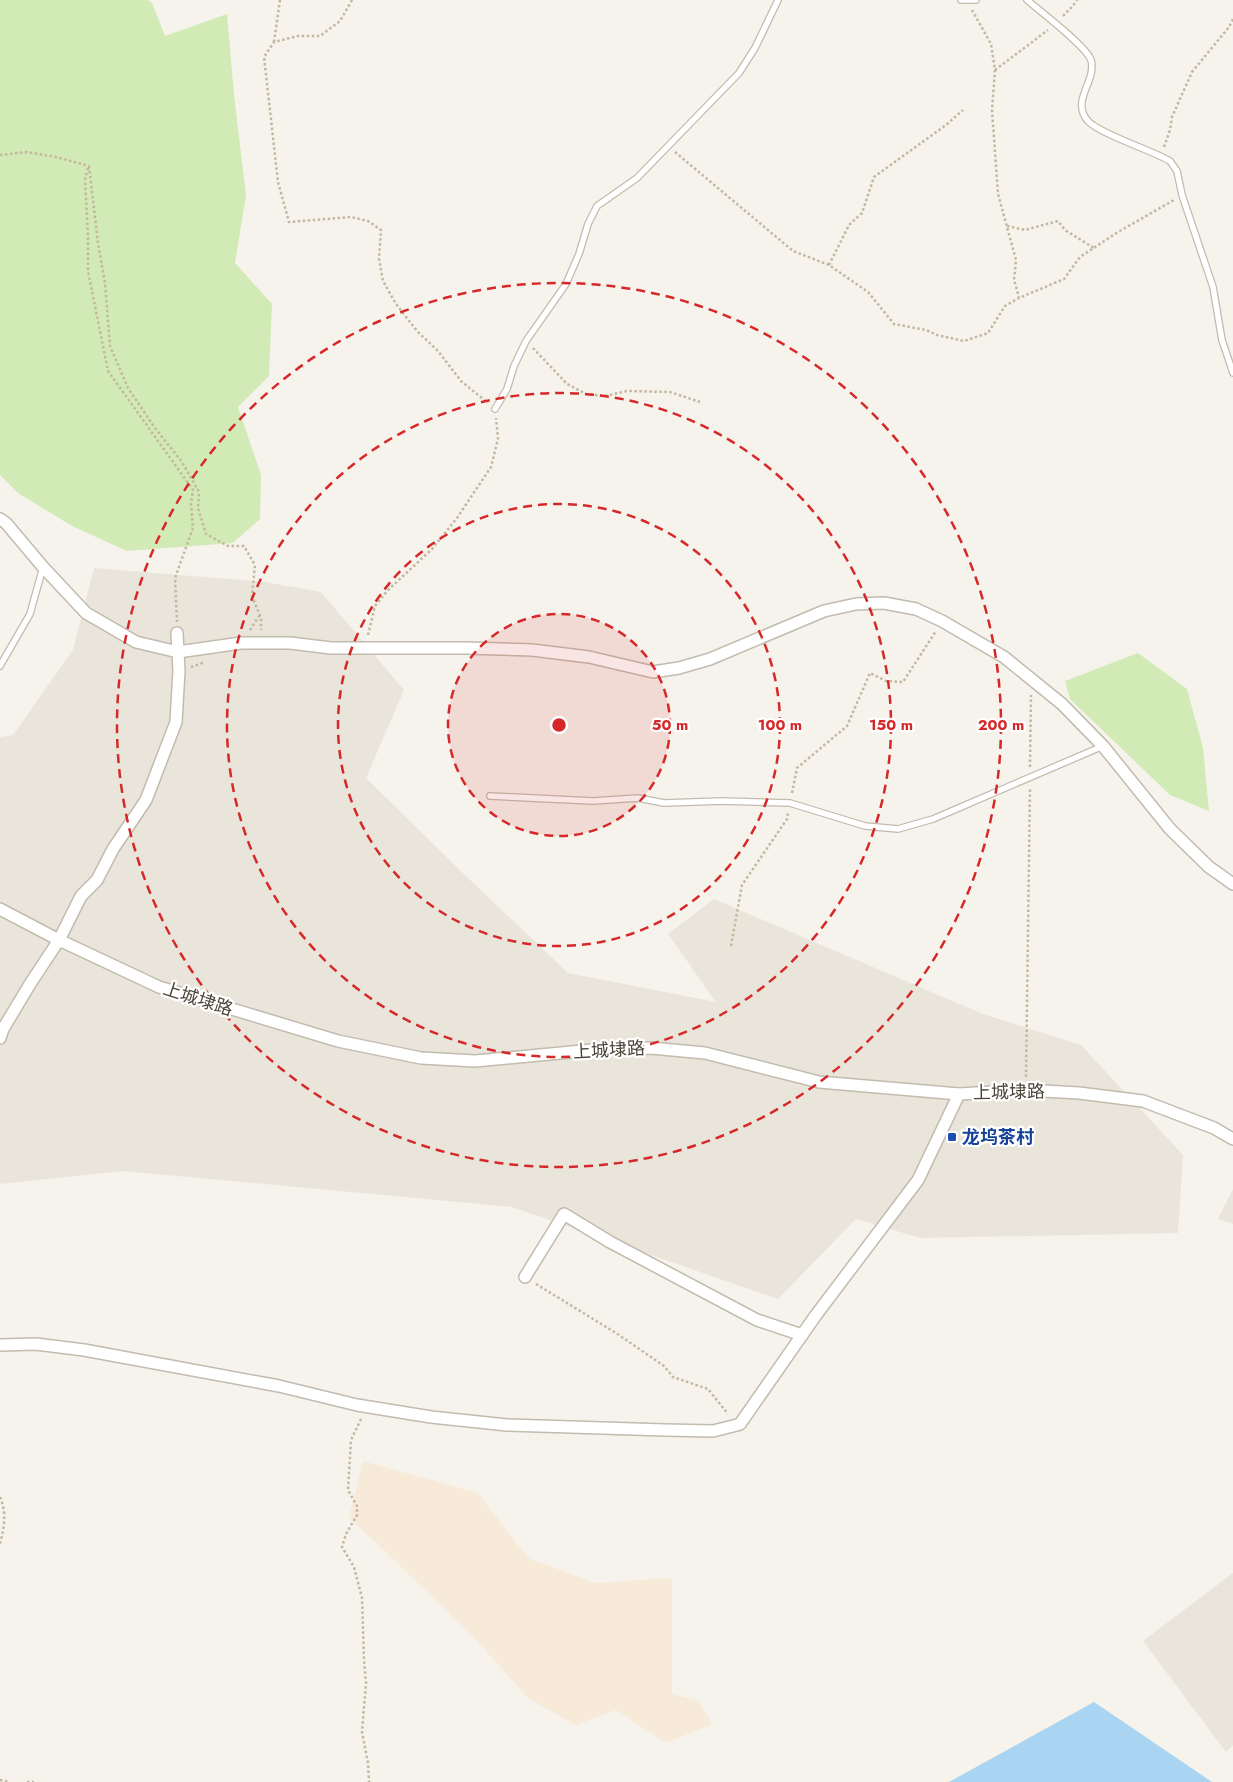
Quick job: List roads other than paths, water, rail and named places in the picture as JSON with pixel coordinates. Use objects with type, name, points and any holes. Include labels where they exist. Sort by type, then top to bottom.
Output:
[{"type":"street","points":[[0,519],[6,523],[43,567],[86,613],[136,642],[178,652],[241,643],[290,643],[331,648],[532,650],[590,657],[653,672],[679,668],[710,659],[824,611],[856,604],[884,602],[916,609],[942,621],[1004,657],[1062,704],[1103,746],[1170,829],[1209,867],[1233,884]]},
{"type":"street","points":[[0,1038],[3,1029],[30,984],[59,940],[81,896],[97,880],[113,849],[146,800],[176,722],[179,671],[177,633]]},
{"type":"street","name":"上城埭路","points":[[0,909],[59,940],[159,987],[338,1041],[421,1058],[475,1061],[603,1049],[652,1048],[705,1053],[819,1082],[960,1094],[1026,1090],[1079,1092],[1143,1100],[1214,1128],[1233,1139]]},
{"type":"street","points":[[0,1345],[36,1344],[84,1350],[279,1386],[368,1407],[431,1417],[507,1425],[713,1431],[737,1425],[740,1424],[802,1335],[918,1180],[960,1094]]},
{"type":"street","points":[[525,1277],[564,1214],[610,1242],[757,1320],[802,1335]]},
{"type":"lane","points":[[495,409],[507,389],[514,366],[526,341],[566,284],[579,254],[588,224],[597,206],[637,178],[739,73],[755,48],[778,0]]},
{"type":"lane","points":[[961,0],[976,0]]},
{"type":"lane","points":[[1027,0],[1081,46],[1090,58],[1093,71],[1083,94],[1081,108],[1088,122],[1103,131],[1161,156],[1170,161],[1177,171],[1182,195],[1214,287],[1222,340],[1233,373]]},
{"type":"lane","points":[[0,666],[30,614],[43,567]]},
{"type":"lane","points":[[490,796],[593,801],[638,798],[664,803],[723,801],[790,803],[865,826],[898,829],[933,819],[1103,746]]},
{"type":"water","points":[[1094,1702],[1212,1782],[949,1782]]},
{"type":"place","name":"龙坞茶村","points":[[952,1137]]}]
